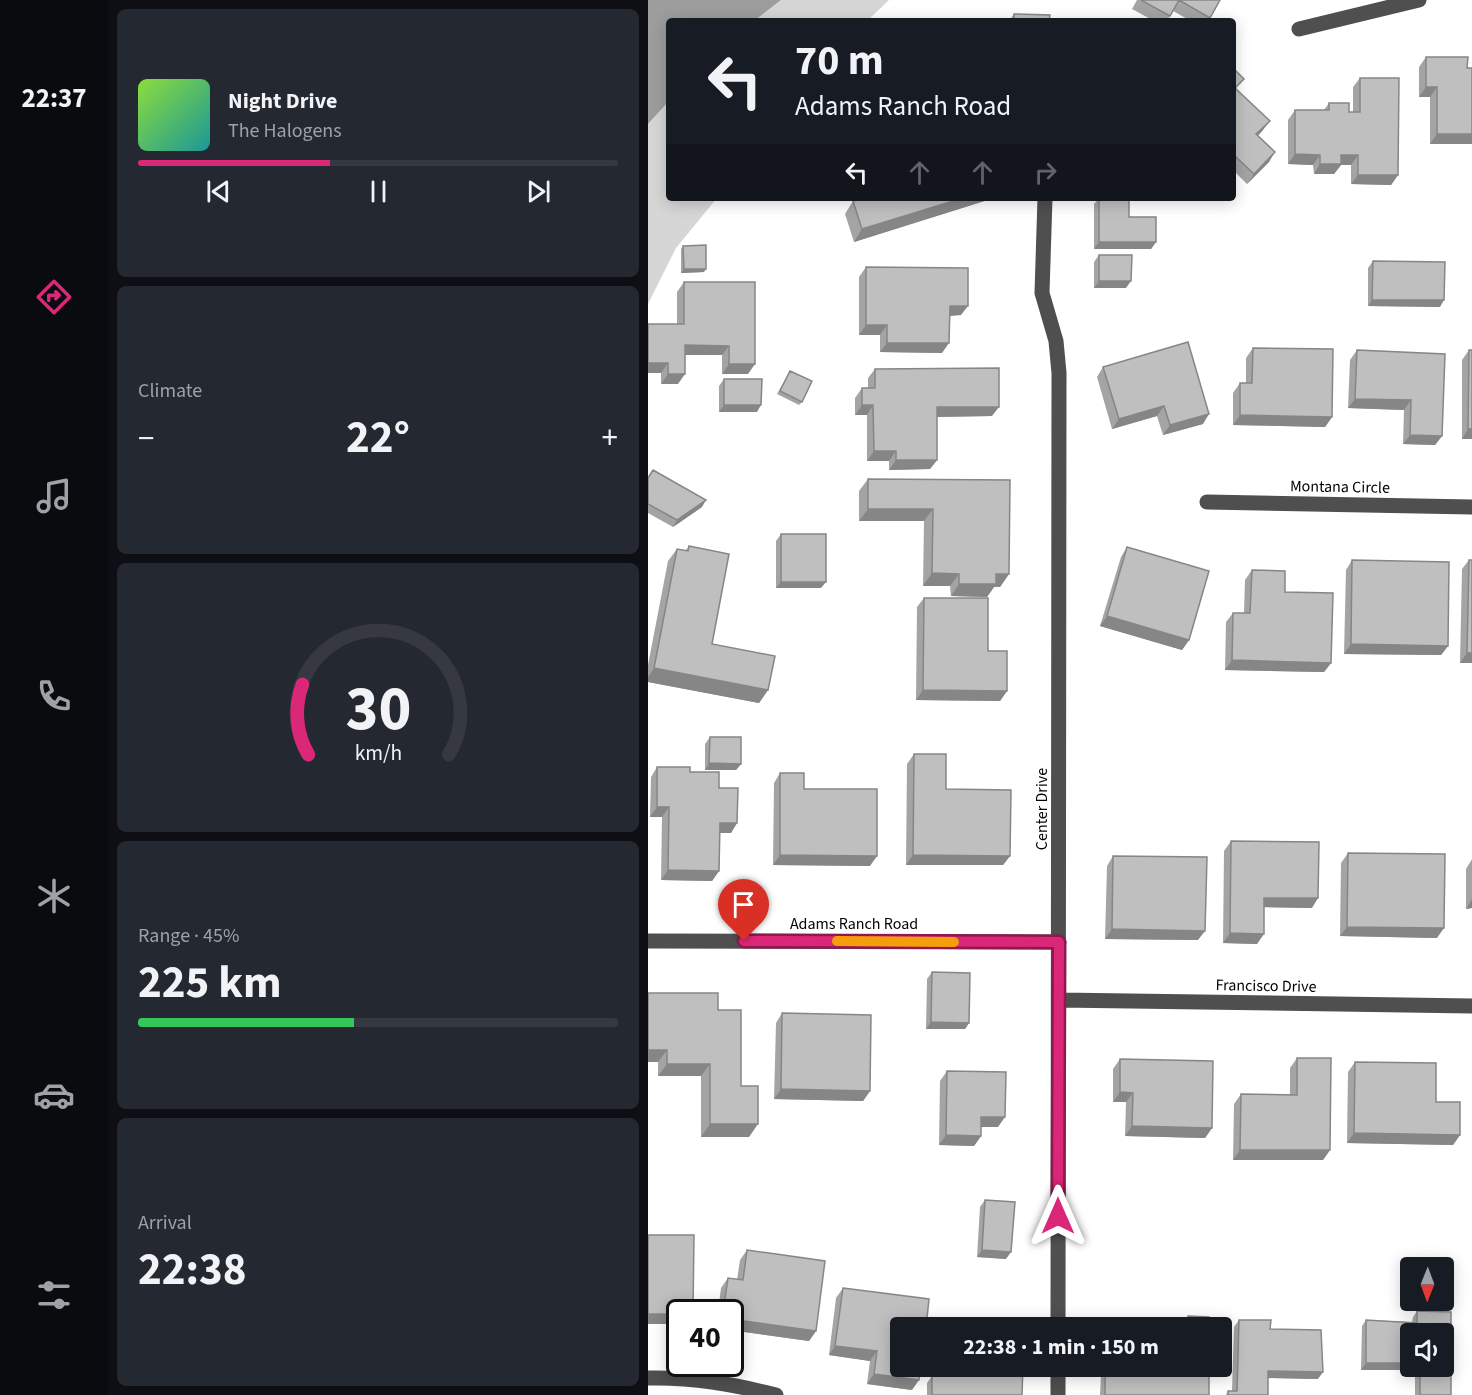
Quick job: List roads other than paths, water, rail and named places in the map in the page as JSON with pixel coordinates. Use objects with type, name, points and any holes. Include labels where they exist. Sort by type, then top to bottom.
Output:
[{"type":"street","points":[[1299,29],[1419,0]]},
{"type":"street","name":"Center Drive","points":[[1045,201],[1042,293],[1056,341],[1059,373],[1058,1317]]},
{"type":"street","name":"Montana Circle","points":[[1207,502],[1472,507]]},
{"type":"street","name":"Adams Ranch Road","points":[[648,941],[1059,942]]},
{"type":"street","name":"Francisco Drive","points":[[1059,1000],[1472,1006]]},
{"type":"street","points":[[648,1378],[685,1377],[728,1382],[776,1395]]},
{"type":"street","points":[[1058,1377],[1058,1395]]}]
